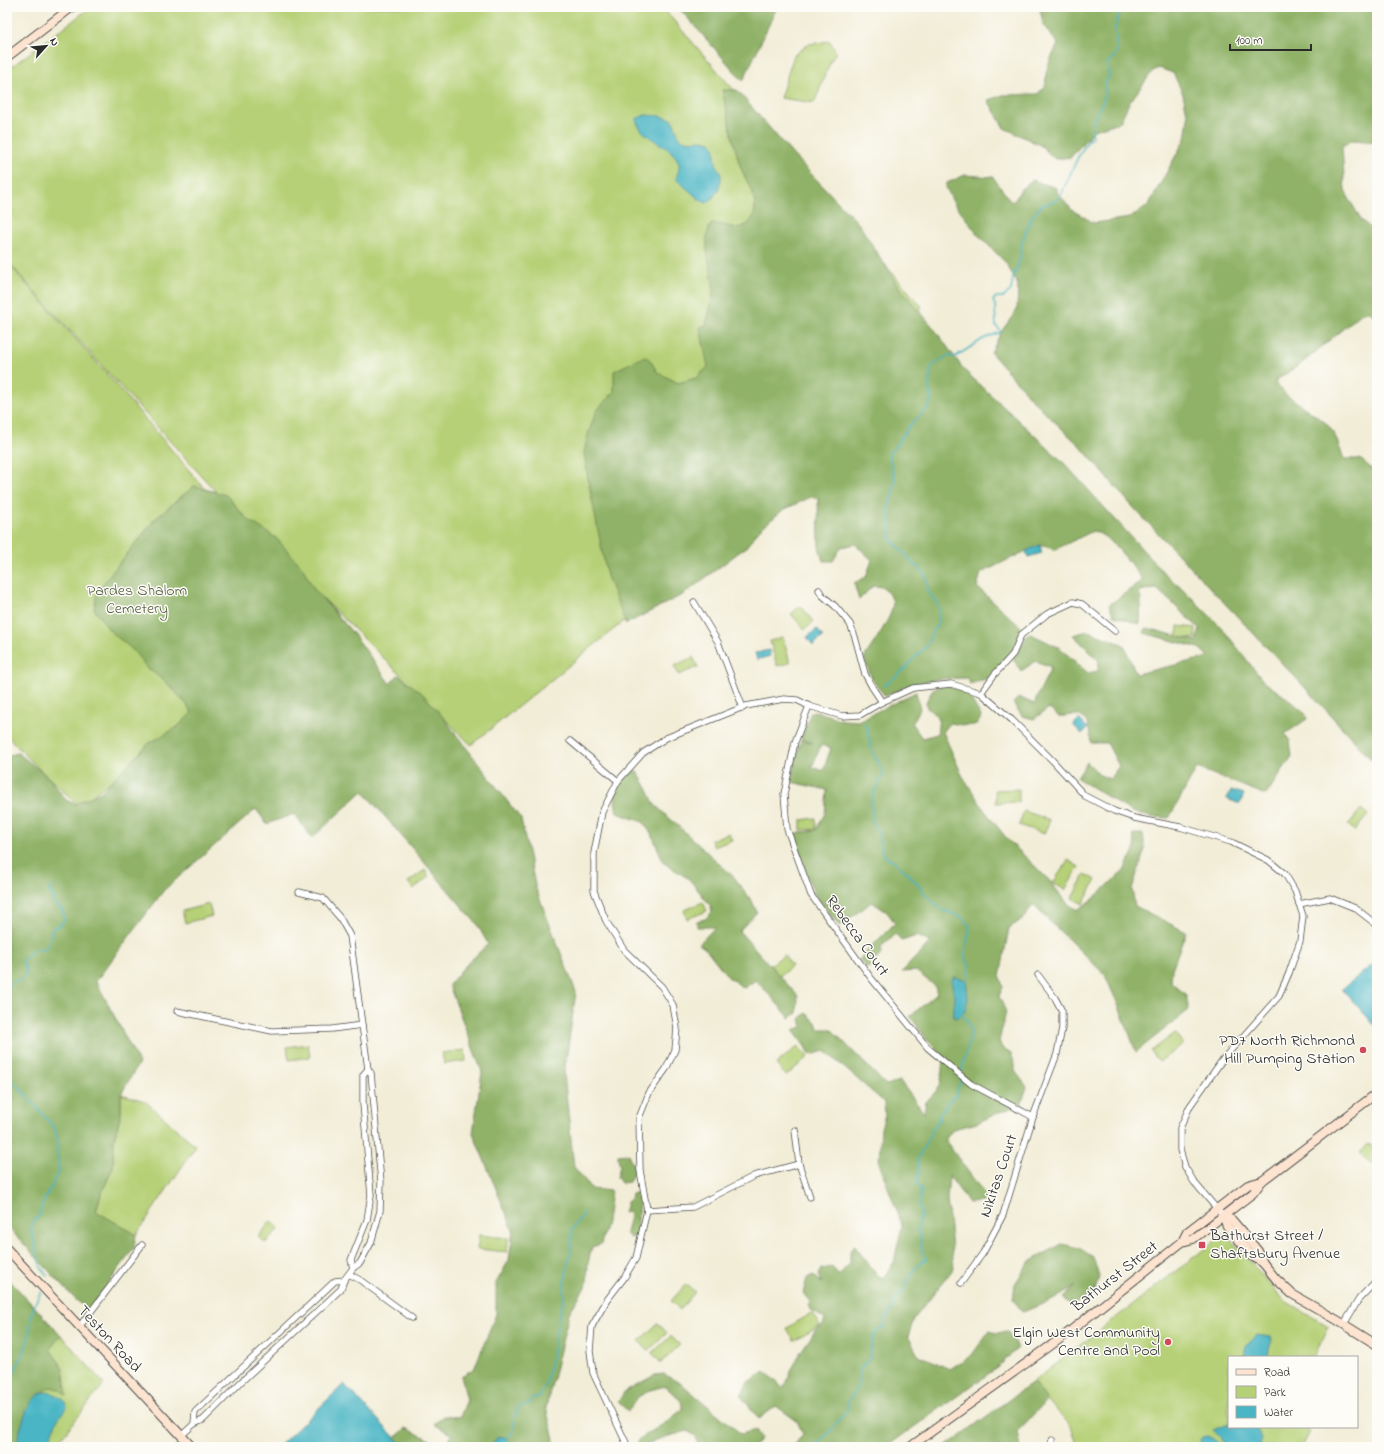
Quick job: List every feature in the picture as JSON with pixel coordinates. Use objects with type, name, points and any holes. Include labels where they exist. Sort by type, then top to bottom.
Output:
[{"type":"main road","points":[[7,57],[72,7]]},
{"type":"main road","name":"Bathurst Street","points":[[910,1447],[1064,1336],[1182,1242],[1192,1239],[1223,1216],[1253,1193],[1262,1181],[1377,1093]]},
{"type":"main road","name":"Bathurst Street","points":[[1182,1242],[1187,1232],[1248,1185],[1262,1181]]},
{"type":"main road","points":[[1223,1216],[1232,1220],[1258,1251],[1263,1263],[1276,1279],[1292,1294],[1377,1345]]},
{"type":"main road","name":"Teston Road","points":[[7,1249],[192,1447]]},
{"type":"street","points":[[819,590],[822,595],[836,606],[850,624],[865,674],[882,702]]},
{"type":"street","points":[[694,602],[718,642],[743,708]]},
{"type":"street","points":[[981,693],[994,675],[1013,654],[1021,634],[1047,614],[1073,602],[1082,604],[1115,631]]},
{"type":"street","points":[[628,1447],[593,1373],[590,1350],[592,1326],[607,1300],[624,1278],[636,1258],[647,1210],[640,1170],[639,1118],[650,1093],[666,1069],[676,1050],[677,1028],[673,1005],[662,987],[624,950],[606,921],[594,891],[594,853],[602,812],[618,781],[643,753],[666,738],[743,708],[784,699],[797,700],[809,706],[842,716],[860,715],[882,702],[913,688],[951,684],[981,693],[1012,720],[1053,760],[1085,796],[1114,811],[1134,818],[1180,827],[1231,842],[1268,860],[1285,874],[1295,891],[1303,916],[1300,941],[1289,973],[1278,996],[1223,1059],[1190,1106],[1180,1128],[1180,1150],[1185,1167],[1194,1182],[1223,1216]]},
{"type":"street","name":"Rebecca Court","points":[[809,706],[795,742],[784,794],[787,829],[811,895],[871,978],[928,1048],[971,1084],[1033,1117]]},
{"type":"street","points":[[570,741],[618,781]]},
{"type":"street","points":[[181,1436],[194,1424],[203,1420],[341,1289],[344,1280],[353,1268],[360,1263],[371,1243],[380,1211],[381,1182],[370,1073],[368,1069],[350,936],[340,918],[322,898],[299,892]]},
{"type":"street","points":[[1299,904],[1330,898],[1355,908],[1377,925]]},
{"type":"street","name":"Nikitas Court","points":[[961,1283],[983,1253],[1003,1215],[1033,1117],[1057,1054],[1062,1028],[1062,1011],[1055,998],[1038,975]]},
{"type":"street","points":[[177,1011],[272,1031],[332,1029],[362,1025]]},
{"type":"street","points":[[353,1268],[351,1260],[367,1220],[371,1195],[363,1104],[363,1075],[368,1069]]},
{"type":"street","points":[[363,1104],[373,1104]]},
{"type":"street","points":[[795,1130],[799,1164],[810,1197]]},
{"type":"street","points":[[647,1210],[693,1207],[754,1176],[799,1164]]},
{"type":"street","points":[[371,1182],[381,1182]]},
{"type":"street","points":[[79,1327],[142,1245]]},
{"type":"street","points":[[349,1274],[412,1318]]},
{"type":"street","points":[[194,1424],[195,1412],[335,1281],[344,1280]]},
{"type":"street","points":[[1344,1324],[1359,1300],[1377,1280]]},
{"type":"street","points":[[292,1321],[299,1328]]},
{"type":"street","points":[[243,1366],[251,1373]]},
{"type":"street","points":[[1050,1447],[1052,1440]]},
{"type":"green space","name":"Pardes Shalom Cemetery","points":[[91,7],[662,7],[922,307],[645,604],[471,745],[323,598],[356,637],[193,717],[79,806],[37,767],[7,736],[7,262],[113,381],[205,489],[216,492],[7,261],[7,70]]},
{"type":"green space","points":[[678,7],[777,7],[743,81]]},
{"type":"green space","points":[[1039,7],[1377,7],[1377,142],[1353,140],[1342,146],[1345,191],[1361,220],[1377,233],[1377,318],[1370,312],[1362,313],[1302,363],[1275,381],[1285,394],[1325,422],[1334,433],[1344,459],[1360,459],[1377,473],[1377,766],[1314,697],[1132,506],[1080,446],[1037,405],[991,353],[1001,332],[1017,310],[1018,285],[1006,263],[978,235],[953,202],[946,187],[947,183],[965,175],[993,177],[1011,202],[1015,200],[1021,189],[1032,180],[1057,188],[1057,192],[1072,210],[1094,223],[1130,218],[1148,206],[1185,139],[1188,118],[1183,94],[1173,73],[1159,68],[1153,71],[1129,103],[1120,122],[1094,130],[1071,157],[1055,159],[1040,145],[1004,128],[988,100],[1003,95],[1038,94],[1046,84],[1047,68],[1058,44],[1043,25]]},
{"type":"green space","points":[[830,41],[836,52],[829,64],[814,103],[780,98],[794,55],[809,44]]},
{"type":"green space","points":[[722,90],[737,90],[793,155],[859,224],[898,286],[933,327],[964,370],[1064,463],[1163,572],[1222,628],[1264,682],[1304,712],[1307,719],[1285,734],[1290,741],[1292,756],[1266,795],[1197,768],[1169,818],[1150,817],[1132,812],[1077,778],[1087,762],[1100,775],[1110,779],[1119,766],[1107,743],[1091,743],[1088,725],[1083,718],[1074,715],[1058,716],[1049,708],[1034,719],[1022,716],[1013,703],[1019,697],[1034,704],[1051,667],[1036,661],[1021,671],[1013,659],[1029,633],[1060,648],[1088,673],[1098,671],[1099,661],[1073,635],[1088,631],[1124,645],[1136,674],[1209,657],[1199,648],[1144,633],[1146,628],[1196,641],[1200,629],[1157,589],[1139,592],[1141,599],[1140,624],[1114,616],[1109,605],[1143,580],[1114,545],[1100,534],[1093,531],[1054,550],[1043,545],[1026,551],[981,573],[977,587],[1023,629],[1015,652],[988,678],[970,684],[967,678],[938,679],[912,684],[885,696],[873,681],[864,658],[888,620],[893,604],[892,599],[882,587],[873,586],[859,600],[854,583],[866,577],[872,560],[855,544],[841,547],[833,561],[823,561],[819,547],[818,498],[811,497],[783,510],[759,530],[746,547],[684,594],[626,624],[607,576],[584,453],[589,431],[597,410],[614,392],[614,371],[645,356],[650,360],[657,372],[678,383],[696,378],[708,367],[700,327],[706,325],[713,292],[707,248],[708,232],[711,224],[720,224],[737,228],[746,225],[753,218],[755,207],[753,195],[741,168]]},
{"type":"green space","name":"Pardes Shalom Cemetery","points":[[194,486],[226,495],[247,519],[276,538],[302,567],[314,589],[356,637],[390,684],[398,675],[423,694],[442,716],[521,819],[536,889],[576,992],[564,1074],[574,1167],[592,1189],[611,1191],[607,1222],[601,1244],[592,1247],[588,1263],[587,1284],[569,1313],[546,1408],[554,1439],[549,1447],[404,1447],[395,1438],[406,1428],[445,1446],[452,1435],[434,1424],[443,1416],[460,1417],[467,1400],[461,1376],[474,1369],[496,1314],[496,1283],[509,1260],[513,1230],[473,1133],[482,1072],[449,985],[463,968],[488,944],[477,924],[363,791],[312,838],[294,814],[267,824],[256,809],[164,890],[96,981],[139,1063],[121,1094],[121,1113],[114,1139],[113,1167],[100,1197],[96,1211],[136,1235],[134,1248],[89,1310],[76,1300],[7,1226],[7,841],[12,834],[7,818],[7,756],[18,753],[49,778],[66,800],[75,804],[101,792],[149,743],[176,728],[192,713],[187,705],[168,684],[146,667],[133,650],[110,631],[94,609],[97,592],[155,519]]},
{"type":"green space","points":[[800,606],[814,621],[805,630],[791,614]]},
{"type":"green space","points":[[1178,626],[1196,628],[1195,639],[1177,637]]},
{"type":"green space","points":[[783,637],[790,663],[777,666],[770,641]]},
{"type":"green space","points":[[693,657],[698,667],[679,675],[674,666]]},
{"type":"green space","points":[[944,685],[966,691],[981,716],[980,721],[977,724],[968,726],[950,723],[943,732],[962,775],[985,811],[1008,840],[1049,880],[1067,903],[1077,910],[1089,902],[1124,871],[1135,848],[1133,834],[1143,834],[1145,849],[1132,889],[1135,906],[1186,932],[1172,969],[1171,982],[1186,995],[1189,1010],[1136,1052],[1122,1014],[1105,975],[1033,905],[1023,919],[1009,928],[1000,977],[1003,987],[999,996],[1006,1012],[999,1041],[1002,1048],[1011,1054],[1015,1064],[1015,1071],[1027,1087],[1021,1105],[1000,1112],[977,1123],[953,1129],[945,1140],[986,1196],[983,1202],[969,1203],[949,1176],[947,1199],[954,1268],[914,1319],[908,1336],[919,1357],[931,1360],[950,1369],[972,1355],[989,1331],[997,1333],[1008,1332],[1018,1348],[998,1367],[886,1447],[793,1447],[803,1434],[797,1421],[776,1406],[759,1419],[741,1396],[748,1382],[765,1371],[783,1388],[800,1353],[815,1331],[823,1325],[825,1319],[811,1310],[808,1306],[810,1302],[803,1293],[807,1278],[813,1275],[822,1283],[818,1275],[821,1269],[832,1267],[839,1275],[850,1263],[850,1251],[854,1245],[877,1275],[883,1278],[894,1262],[902,1225],[879,1163],[881,1128],[885,1115],[884,1102],[825,1051],[811,1055],[793,1030],[802,1027],[800,1019],[806,1013],[816,1022],[818,1029],[831,1029],[886,1085],[900,1081],[924,1113],[926,1102],[936,1091],[941,1082],[943,1056],[927,1040],[910,1016],[937,994],[935,986],[916,971],[902,972],[930,942],[916,936],[902,941],[895,934],[881,947],[882,953],[870,967],[867,968],[860,960],[861,957],[895,923],[887,912],[872,902],[839,926],[814,893],[792,834],[816,830],[825,814],[827,790],[791,782],[801,740],[813,743],[801,739],[811,712],[818,712],[843,720],[858,721],[916,692],[920,709],[912,724],[922,738],[937,734],[939,718],[927,708],[926,702],[933,689]],"holes":[[[821,745],[831,748],[823,771],[812,767]]]},
{"type":"green space","points":[[633,771],[637,771],[655,805],[734,877],[753,903],[757,912],[739,931],[798,996],[797,1013],[790,1018],[756,980],[744,988],[728,977],[707,950],[699,944],[715,927],[697,927],[697,921],[705,919],[712,912],[710,905],[689,879],[664,863],[652,835],[643,822],[617,813],[615,800],[617,789],[622,780]]},
{"type":"green space","points":[[1019,789],[1019,802],[996,803],[995,790]]},
{"type":"green space","points":[[1361,809],[1368,815],[1355,831],[1348,825]]},
{"type":"green space","points":[[1024,811],[1050,820],[1044,834],[1019,825]]},
{"type":"green space","points":[[816,818],[816,829],[801,830],[801,820]]},
{"type":"green space","points":[[729,833],[732,840],[714,847],[711,840]]},
{"type":"green space","points":[[1068,860],[1079,867],[1065,890],[1053,883]]},
{"type":"green space","points":[[425,870],[429,877],[413,889],[408,882]]},
{"type":"green space","points":[[1085,874],[1096,880],[1083,904],[1072,898]]},
{"type":"green space","points":[[703,902],[707,911],[687,919],[684,910]]},
{"type":"green space","points":[[209,904],[212,916],[185,923],[182,911]]},
{"type":"green space","points":[[784,955],[792,966],[772,982],[763,970]]},
{"type":"green space","points":[[1175,1033],[1183,1044],[1159,1062],[1151,1051]]},
{"type":"green space","points":[[308,1044],[310,1057],[289,1060],[287,1047]]},
{"type":"green space","points":[[798,1046],[808,1057],[786,1076],[776,1064]]},
{"type":"green space","points":[[465,1050],[466,1061],[444,1064],[442,1053]]},
{"type":"green space","points":[[121,1094],[145,1101],[196,1146],[136,1235],[96,1212],[100,1197],[113,1167],[114,1139],[121,1113]]},
{"type":"green space","points":[[1369,1143],[1377,1150],[1377,1160],[1373,1164],[1360,1153]]},
{"type":"green space","points":[[628,1154],[635,1170],[629,1182],[621,1183],[617,1177],[620,1166],[618,1155]]},
{"type":"green space","points":[[638,1192],[642,1197],[638,1211],[638,1231],[637,1236],[630,1238],[626,1233],[630,1216],[629,1211],[624,1213],[627,1202],[631,1199],[632,1194]]},
{"type":"green space","points":[[271,1221],[279,1228],[266,1243],[258,1237]]},
{"type":"green space","points":[[1225,1233],[1284,1300],[1329,1326],[1314,1356],[1228,1356],[1228,1428],[1304,1428],[1310,1432],[1302,1447],[1079,1447],[1070,1425],[1033,1382]]},
{"type":"green space","points":[[479,1235],[508,1238],[507,1252],[477,1249]]},
{"type":"green space","points":[[1062,1244],[1079,1248],[1093,1257],[1099,1277],[1095,1291],[1073,1306],[1063,1298],[1076,1286],[1053,1300],[1023,1312],[1013,1300],[1015,1284],[1029,1262]]},
{"type":"green space","points":[[7,1278],[61,1335],[104,1384],[54,1447],[7,1447]]},
{"type":"green space","points":[[7,1278],[61,1335],[50,1349],[63,1368],[67,1396],[59,1389],[50,1387],[38,1395],[19,1441],[21,1444],[27,1446],[38,1447],[7,1447],[7,1312],[11,1299],[7,1296]]},
{"type":"green space","points":[[686,1284],[695,1292],[680,1310],[671,1301]]},
{"type":"green space","points":[[812,1313],[820,1326],[794,1341],[787,1328]]},
{"type":"green space","points":[[658,1323],[667,1333],[648,1351],[639,1341]]},
{"type":"green space","points":[[671,1336],[680,1345],[661,1363],[652,1353]]},
{"type":"green space","points":[[664,1374],[683,1385],[741,1434],[756,1430],[761,1438],[754,1447],[698,1447],[696,1436],[687,1431],[656,1440],[644,1447],[638,1447],[637,1442],[639,1439],[665,1423],[683,1409],[681,1401],[665,1386],[650,1390],[638,1397],[628,1411],[618,1402],[625,1391],[655,1375]]},
{"type":"green space","points":[[1033,1382],[1047,1400],[1017,1432],[1020,1447],[945,1447]]},
{"type":"water","points":[[645,115],[660,116],[672,119],[679,136],[684,141],[702,140],[711,142],[715,150],[716,163],[721,174],[721,179],[713,198],[707,203],[700,200],[676,179],[679,169],[677,158],[644,133],[639,127],[636,119]]},
{"type":"water","points":[[1040,545],[1042,553],[1028,557],[1026,551]]},
{"type":"water","points":[[817,629],[823,637],[813,645],[807,637]]},
{"type":"water","points":[[769,650],[770,656],[757,660],[755,653]]},
{"type":"water","points":[[1079,719],[1088,728],[1082,734],[1073,725]]},
{"type":"water","points":[[1231,790],[1244,794],[1240,804],[1227,799]]},
{"type":"water","points":[[1377,961],[1377,1028],[1342,989]]},
{"type":"water","points":[[956,977],[966,980],[968,999],[964,1012],[957,1018],[954,1016],[955,997],[952,988],[953,978]]},
{"type":"water","points":[[1256,1335],[1271,1337],[1272,1340],[1268,1356],[1245,1356],[1246,1347]]},
{"type":"water","points":[[344,1384],[404,1447],[278,1447]]},
{"type":"water","points":[[44,1392],[54,1394],[61,1398],[66,1402],[66,1409],[58,1419],[49,1439],[36,1444],[22,1445],[18,1437],[26,1411],[33,1399]]},
{"type":"water","points":[[1228,1424],[1228,1428],[1256,1428],[1261,1440],[1260,1447],[1225,1447],[1220,1437],[1213,1430]]},
{"type":"water","points":[[499,1436],[507,1438],[508,1447],[489,1447]]},
{"type":"water","points":[[1207,1436],[1215,1440],[1220,1447],[1202,1447],[1200,1440],[1202,1437]]},
{"type":"waterway","points":[[884,686],[906,668],[927,646],[932,633],[937,626],[939,612],[939,607],[936,601],[928,592],[927,580],[924,573],[891,539],[890,516],[888,509],[895,480],[889,456],[890,452],[910,425],[929,407],[931,398],[929,388],[930,371],[932,366],[949,356],[955,357],[983,339],[1001,332],[996,326],[995,305],[993,301],[996,297],[1004,297],[1011,290],[1014,273],[1017,269],[1020,258],[1021,245],[1031,218],[1042,205],[1055,201],[1061,195],[1077,159],[1088,140],[1093,137],[1093,123],[1103,101],[1106,80],[1109,78],[1107,64],[1116,54],[1117,50],[1115,31],[1120,7]]},
{"type":"waterway","points":[[865,723],[871,749],[883,772],[871,802],[873,822],[880,836],[882,852],[888,859],[894,861],[904,870],[918,884],[923,892],[942,910],[960,916],[970,926],[965,954],[969,967],[966,980]]},
{"type":"waterway","points":[[7,989],[14,981],[21,981],[25,976],[26,970],[22,962],[23,959],[35,949],[45,949],[50,940],[51,931],[54,927],[59,926],[64,920],[63,911],[53,901],[55,898],[48,891],[53,886]]},
{"type":"waterway","points":[[962,1014],[969,1025],[971,1034],[962,1071]]},
{"type":"waterway","points":[[7,1069],[11,1079],[55,1129],[58,1142],[58,1173],[54,1180],[53,1186],[49,1190],[42,1205],[39,1216],[34,1221],[31,1229],[40,1266],[47,1275]]},
{"type":"waterway","points":[[813,1447],[827,1435],[847,1410],[848,1401],[856,1391],[861,1368],[870,1357],[871,1346],[875,1334],[879,1329],[885,1327],[886,1319],[897,1298],[903,1292],[908,1280],[923,1260],[926,1260],[921,1247],[921,1238],[917,1231],[921,1214],[919,1206],[921,1190],[917,1183],[919,1170],[917,1161],[932,1130],[939,1120],[939,1115],[947,1102],[956,1095],[960,1081]]},
{"type":"waterway","points":[[506,1438],[514,1430],[514,1422],[518,1406],[530,1404],[533,1398],[540,1396],[545,1387],[554,1349],[558,1319],[564,1298],[564,1284],[571,1251],[572,1230],[584,1212]]},
{"type":"waterway","points":[[7,1397],[13,1376],[17,1365],[22,1358],[29,1336],[34,1305],[41,1292]]},
{"type":"place","name":"PD7 North Richmond Hill Pumping Station","points":[[1363,1050]]},
{"type":"place","name":"Bathurst Street / Shaftsbury Avenue","points":[[1202,1245]]},
{"type":"place","name":"Elgin West Community Centre and Pool","points":[[1168,1342]]}]
